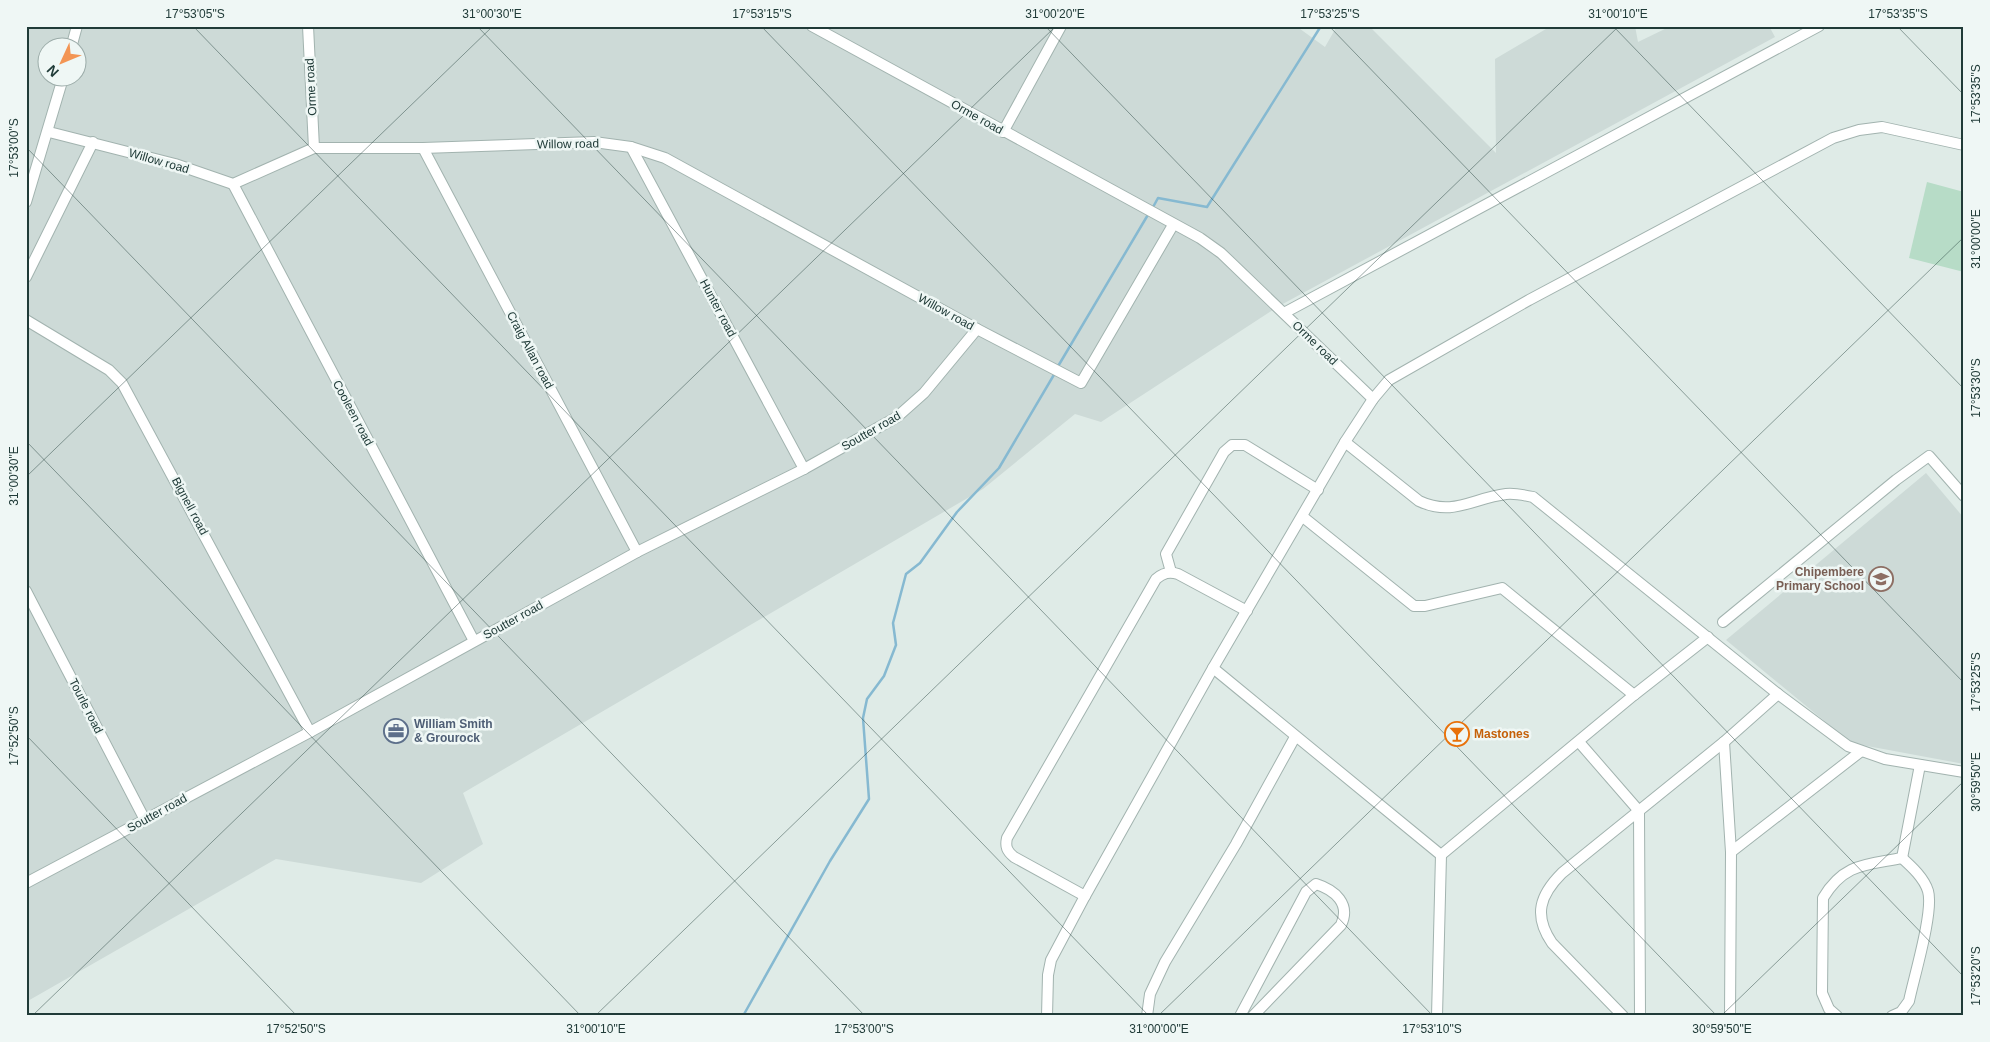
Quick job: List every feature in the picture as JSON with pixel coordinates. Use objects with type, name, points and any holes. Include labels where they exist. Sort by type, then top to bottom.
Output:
[{"type":"street","name":"Orme road","points":[[308,26],[314,148]]},
{"type":"street","name":"Orme road","points":[[812,26],[1160,218],[1200,238],[1221,253],[1373,399]]},
{"type":"street","points":[[1003,132],[1061,26]]},
{"type":"street","points":[[1284,313],[1819,26]]},
{"type":"street","points":[[26,202],[49,132],[60,88]]},
{"type":"street","points":[[1047,1016],[1048,975],[1051,960],[1213,668],[1303,517],[1345,442],[1373,399],[1389,380],[1529,300],[1833,138],[1859,130],[1882,128],[1964,145]]},
{"type":"street","name":"Willow road","points":[[49,132],[175,164],[233,184],[314,148],[423,148],[594,142],[631,146],[665,158],[977,329],[1048,364],[1081,383],[1173,225]]},
{"type":"street","points":[[26,277],[93,142]]},
{"type":"street","name":"Hunter road","points":[[631,146],[804,469]]},
{"type":"street","name":"Craig Allan road","points":[[423,148],[637,552]]},
{"type":"street","name":"Cooleen road","points":[[233,184],[474,641]]},
{"type":"street","name":"Bignell road","points":[[26,320],[109,370],[127,390],[310,732]]},
{"type":"street","name":"Soutter road","points":[[26,883],[310,732],[637,552],[804,469],[897,417],[911,407],[940,376],[977,329]]},
{"type":"street","points":[[1345,442],[1419,501],[1430,506],[1452,508],[1505,494],[1533,497],[1778,694],[1848,746],[1885,760],[1964,772]]},
{"type":"street","points":[[1171,572],[1166,554],[1224,452],[1232,445],[1245,445],[1318,490]]},
{"type":"street","points":[[1723,622],[1896,480],[1929,456],[1964,496]]},
{"type":"street","points":[[1303,517],[1414,606],[1425,606],[1502,588],[1634,695]]},
{"type":"street","points":[[1086,896],[1014,857],[1008,852],[1007,838],[1152,586],[1162,573],[1171,572],[1247,611]]},
{"type":"street","name":"Tourle road","points":[[26,591],[145,820]]},
{"type":"street","points":[[1436,1016],[1441,855],[1634,695],[1708,637]]},
{"type":"street","points":[[1213,668],[1441,855]]},
{"type":"street","points":[[1623,1016],[1552,943],[1545,932],[1541,919],[1541,902],[1552,883],[1562,872],[1724,742],[1778,694]]},
{"type":"street","points":[[1147,1016],[1150,994],[1165,962],[1236,844],[1296,737]]},
{"type":"street","points":[[1579,742],[1639,811],[1640,1016]]},
{"type":"street","points":[[1724,742],[1731,852],[1730,1016]]},
{"type":"street","points":[[1731,852],[1860,752]]},
{"type":"street","points":[[1902,858],[1920,765]]},
{"type":"street","points":[[1837,1016],[1829,1009],[1822,994],[1823,898],[1829,888],[1852,867],[1902,858]]},
{"type":"street","points":[[1892,1016],[1901,1012],[1909,1001],[1928,911],[1928,892],[1924,883],[1912,867],[1902,858]]},
{"type":"street","points":[[1240,1016],[1306,892],[1316,884],[1326,887],[1344,906],[1345,913],[1341,925],[1253,1016]]},
{"type":"shaded area","points":[[26,26],[1296,26],[1325,47],[1337,26],[1369,26],[1496,153],[1495,59],[1551,26],[1635,26],[1638,42],[1671,26],[1769,26],[1775,37],[1279,306],[1101,422],[1075,414],[983,489],[463,793],[483,844],[421,883],[276,859],[26,1002]]},
{"type":"shaded area","name":"Chipembere Primary School","points":[[1926,473],[1964,518],[1964,764],[1851,743],[1726,640]]},
{"type":"green space","points":[[1927,182],[1964,192],[1964,272],[1909,258]]},
{"type":"waterway","points":[[1152,209],[1158,198],[1207,207],[1321,26]]},
{"type":"waterway","points":[[1057,368],[1149,213]]},
{"type":"waterway","points":[[743,1016],[830,861],[869,799],[863,718],[867,699],[884,676],[896,645],[893,623],[906,574],[920,563],[957,512],[999,468],[1055,373]]},
{"type":"place","name":"Chipembere Primary School","points":[[1881,579]]},
{"type":"place","name":"William Smith & Grourock","points":[[396,731]]},
{"type":"place","name":"Mastones","points":[[1457,734]]}]
